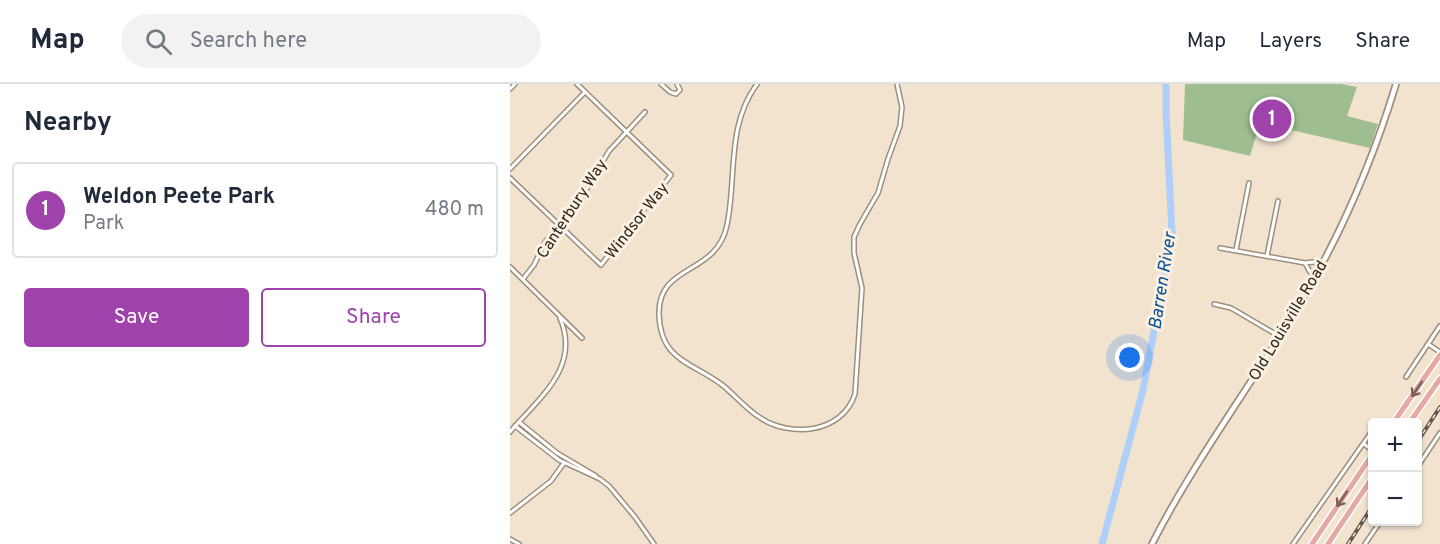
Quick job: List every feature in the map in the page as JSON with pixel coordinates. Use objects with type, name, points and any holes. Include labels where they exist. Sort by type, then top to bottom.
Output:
[{"type":"main road","points":[[1397,418],[1440,354]]},
{"type":"main road","points":[[1413,418],[1440,379]]},
{"type":"main road","points":[[1312,544],[1368,461]]},
{"type":"main road","points":[[1328,544],[1368,484]]},
{"type":"street","points":[[510,89],[515,84]]},
{"type":"street","points":[[577,84],[627,131]]},
{"type":"street","points":[[661,84],[676,94],[680,90],[677,84]]},
{"type":"street","points":[[757,84],[745,104],[736,129],[725,235],[709,258],[667,285],[661,298],[659,318],[666,344],[683,363],[718,382],[753,413],[767,422],[783,427],[809,429],[824,426],[836,420],[850,406],[855,394],[862,288],[854,253],[854,237],[879,193],[900,126],[902,107],[897,84]]},
{"type":"street","name":"Old Louisville Road","points":[[1152,544],[1183,489],[1280,336],[1322,264],[1358,190],[1396,84]]},
{"type":"street","points":[[510,169],[585,92]]},
{"type":"street","name":"Canterbury Way","points":[[523,279],[534,265],[545,242],[574,210],[609,151],[645,112]]},
{"type":"street","name":"Windsor Way","points":[[560,225],[601,265],[671,175],[627,131]]},
{"type":"street","points":[[510,178],[560,225]]},
{"type":"street","points":[[1236,250],[1249,183]]},
{"type":"street","points":[[1267,256],[1278,201]]},
{"type":"street","points":[[1220,248],[1322,264]]},
{"type":"street","points":[[1305,263],[1315,276]]},
{"type":"street","points":[[510,267],[582,338]]},
{"type":"street","points":[[1214,304],[1231,308],[1280,336]]},
{"type":"street","points":[[510,432],[556,377],[564,364],[566,339],[560,318]]},
{"type":"street","points":[[1406,377],[1440,326]]},
{"type":"street","points":[[1428,344],[1440,354]]},
{"type":"street","points":[[519,422],[557,453],[609,486],[621,498],[654,544]]},
{"type":"street","points":[[515,426],[564,463],[600,479]]},
{"type":"street","points":[[1422,460],[1440,433]]},
{"type":"street","points":[[1293,544],[1368,438]]},
{"type":"street","points":[[1364,444],[1368,447]]},
{"type":"street","points":[[510,513],[550,481],[564,463]]},
{"type":"street","points":[[1365,544],[1377,526]]},
{"type":"street","points":[[510,539],[519,544]]},
{"type":"green space","points":[[1185,84],[1342,84],[1357,87],[1347,116],[1378,124],[1370,148],[1260,123],[1250,156],[1183,140]]},
{"type":"waterway","name":"Barren River","points":[[1102,544],[1143,390],[1172,234],[1166,84]]},
{"type":"railway","points":[[1422,435],[1440,407]]},
{"type":"railway","points":[[1348,544],[1368,513]]},
{"type":"place","name":"Weldon Peete Park","points":[[1272,119]]}]
